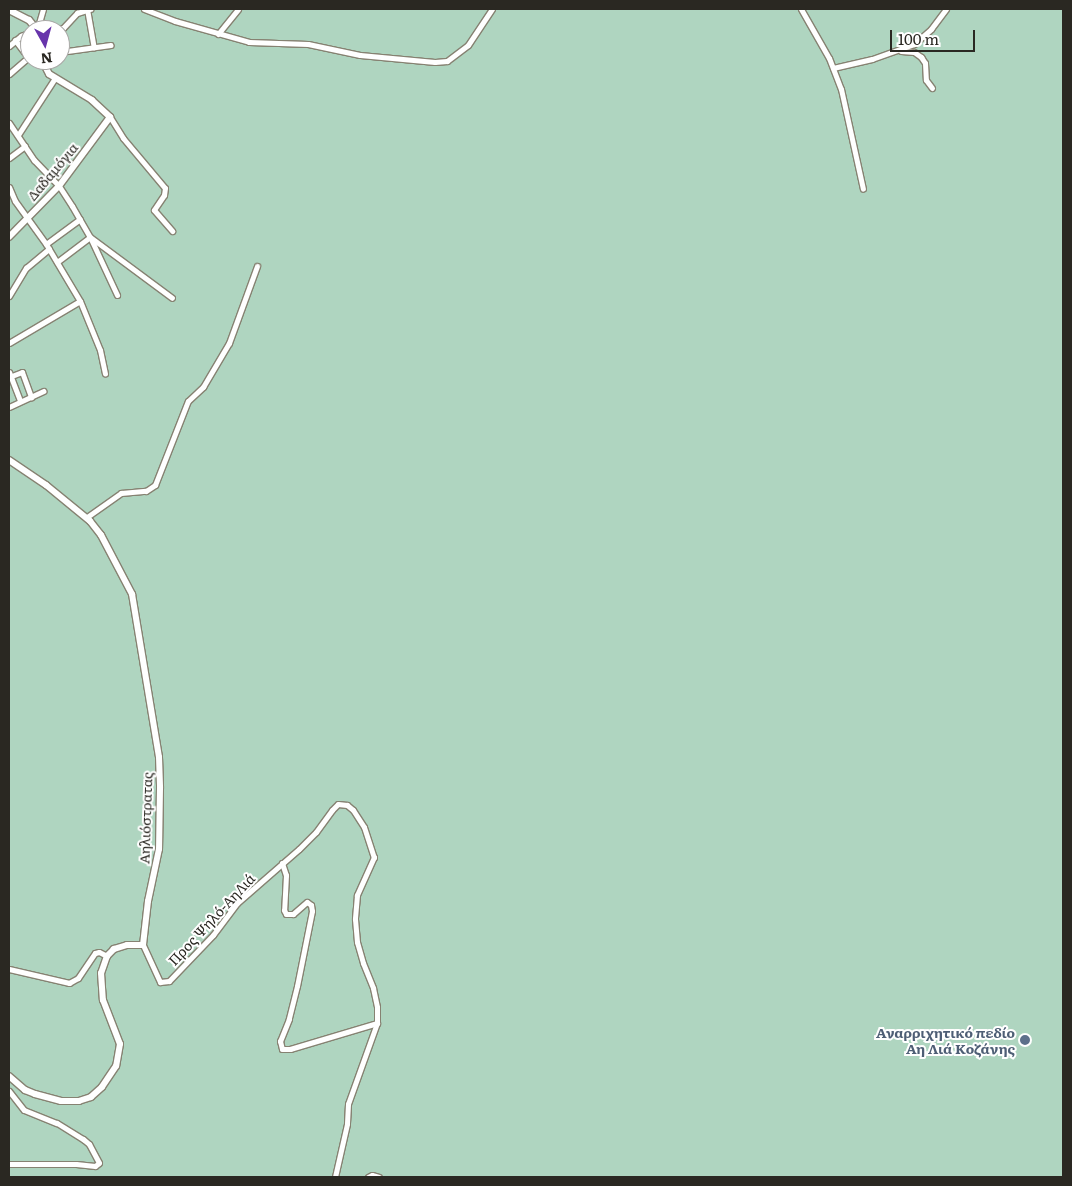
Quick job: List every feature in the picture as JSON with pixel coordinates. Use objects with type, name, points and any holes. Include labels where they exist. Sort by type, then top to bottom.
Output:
[{"type":"street","points":[[70,20],[76,13],[89,9],[94,47]]},
{"type":"street","points":[[144,9],[164,18],[249,42],[308,44],[360,55],[442,62],[456,56],[468,45],[492,9]]},
{"type":"street","points":[[218,34],[238,9]]},
{"type":"street","points":[[801,9],[834,68],[846,108],[863,189]]},
{"type":"street","points":[[834,68],[872,59],[914,44],[926,35],[946,9]]},
{"type":"street","points":[[9,10],[29,20]]},
{"type":"street","points":[[9,46],[20,37]]},
{"type":"street","points":[[15,40],[20,46]]},
{"type":"street","points":[[70,51],[111,45]]},
{"type":"street","points":[[898,50],[914,52],[921,57],[925,63],[926,80],[932,88]]},
{"type":"street","points":[[9,74],[20,65]]},
{"type":"street","points":[[46,70],[55,78],[92,100],[110,117],[123,138],[164,186],[165,193],[154,210],[172,231]]},
{"type":"street","points":[[18,135],[55,78]]},
{"type":"street","name":"Δαδαμόγια","points":[[9,237],[58,186],[110,117]]},
{"type":"street","points":[[9,123],[34,160],[58,186],[80,219],[117,295]]},
{"type":"street","points":[[9,158],[25,146]]},
{"type":"street","points":[[9,187],[15,201],[48,246],[80,301],[100,350],[105,373]]},
{"type":"street","points":[[9,292],[26,268],[48,246],[80,219]]},
{"type":"street","points":[[57,262],[90,237]]},
{"type":"street","points":[[90,237],[172,298]]},
{"type":"street","points":[[87,517],[121,493],[146,491],[155,485],[188,401],[203,387],[230,343],[257,266]]},
{"type":"street","points":[[9,344],[80,301]]},
{"type":"street","points":[[20,402],[9,375],[22,372],[31,397]]},
{"type":"street","points":[[9,407],[43,391]]},
{"type":"street","name":"Αηλιόστρατας","points":[[9,460],[87,517],[101,535],[134,600],[159,758],[159,849],[148,901],[143,945]]},
{"type":"street","name":"Προς Ψηλό-ΑηΛιά","points":[[143,945],[160,982],[169,981],[213,935],[237,903],[316,832],[338,804],[347,805],[364,826],[374,857],[357,895],[356,919],[361,956],[373,988],[377,1007],[377,1024],[348,1104],[347,1124],[335,1177]]},
{"type":"street","points":[[282,863],[286,874],[284,910],[286,914],[293,914],[307,902],[311,905],[312,911],[289,1019],[280,1041],[282,1049],[290,1049],[377,1024]]},
{"type":"street","points":[[9,1076],[30,1092],[61,1101],[84,1100],[102,1087],[116,1066],[120,1044],[102,994],[101,973],[106,956],[121,946],[143,945]]},
{"type":"street","points":[[9,969],[69,983],[78,978],[95,953],[99,952],[106,956]]},
{"type":"street","points":[[9,1091],[24,1110],[57,1123],[83,1139],[92,1149],[99,1163],[95,1166],[76,1164],[9,1164]]},
{"type":"street","points":[[368,1177],[372,1175],[379,1177]]},
{"type":"green space","points":[[9,9],[1063,9],[1063,1177],[9,1177]]},
{"type":"place","name":"Αναρριχητικό πεδίο Αη Λιά Κοζάνης","points":[[1025,1040]]}]
